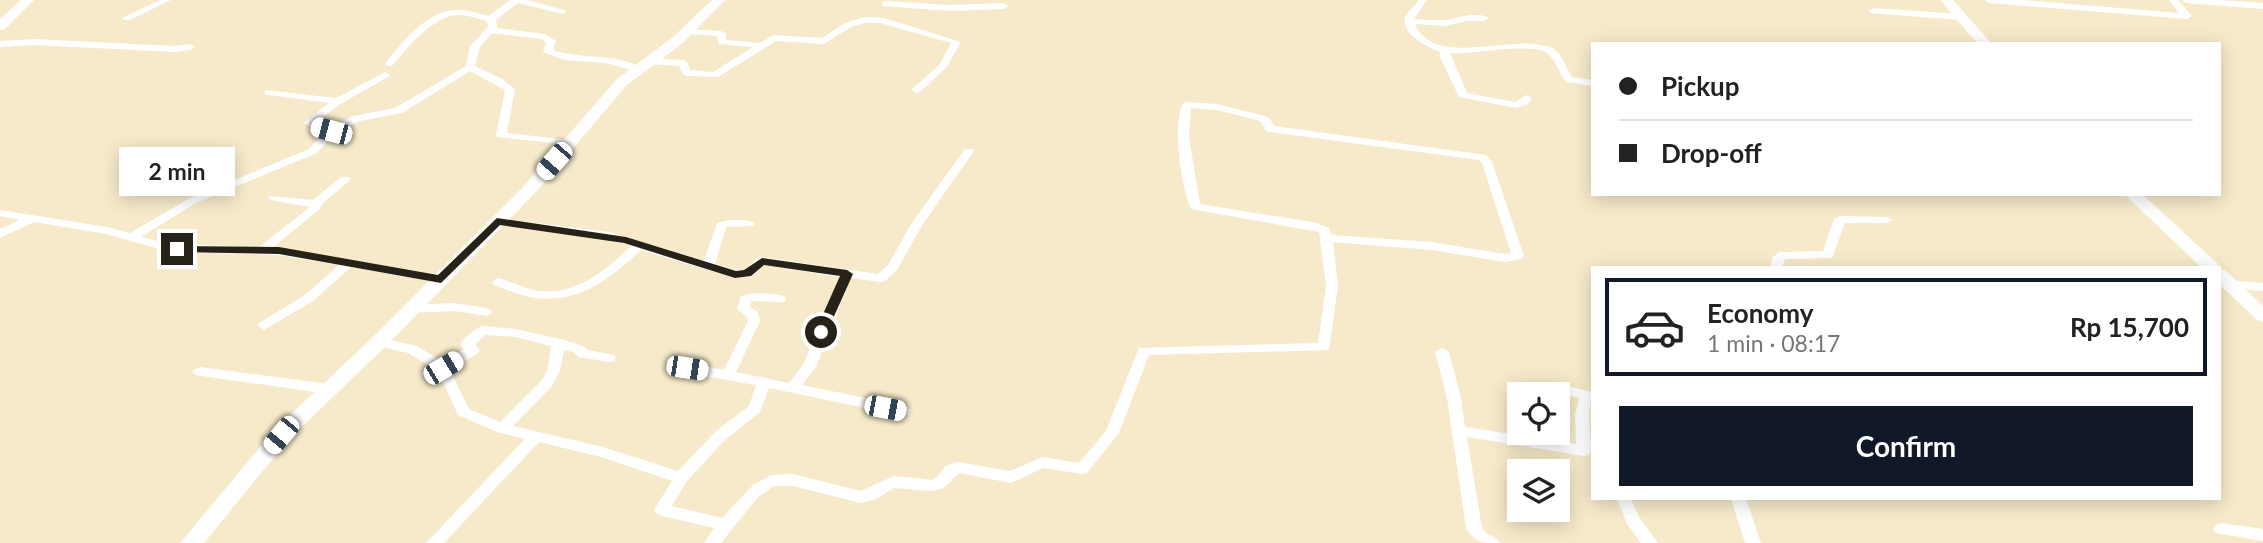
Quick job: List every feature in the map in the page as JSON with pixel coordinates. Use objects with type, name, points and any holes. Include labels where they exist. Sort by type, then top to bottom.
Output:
[{"type":"street","points":[[1,24],[29,0]]},
{"type":"street","points":[[127,18],[167,0]]},
{"type":"street","points":[[130,237],[192,201],[313,151],[331,131],[357,118],[398,111],[470,67],[475,46],[491,25],[517,0],[563,11]]},
{"type":"street","points":[[191,543],[281,435],[379,342],[497,221],[569,144],[609,94],[687,32],[719,0]]},
{"type":"street","points":[[1410,21],[1423,0]]},
{"type":"street","points":[[1946,0],[1983,42]]},
{"type":"street","points":[[1989,0],[2187,16],[2173,0]]},
{"type":"street","points":[[2186,0],[2263,6]]},
{"type":"street","points":[[873,19],[886,2],[1004,6]]},
{"type":"street","points":[[899,26],[911,15],[915,3]]},
{"type":"street","points":[[1873,11],[1961,17]]},
{"type":"street","points":[[331,131],[308,123],[387,69],[410,38],[447,14],[458,12],[491,25],[545,37],[551,41],[548,51],[559,56],[643,65],[683,63],[687,73],[711,76],[725,71],[758,45],[779,37],[824,41],[848,25],[873,19],[956,42],[944,65],[916,90]]},
{"type":"street","points":[[1410,21],[1445,23],[1484,18]]},
{"type":"street","points":[[1410,21],[1414,31],[1426,42],[1445,49],[1471,51],[1518,46],[1548,49],[1553,52],[1569,80],[1591,83]]},
{"type":"street","points":[[687,32],[721,34],[722,42],[758,45]]},
{"type":"street","points":[[0,44],[34,42],[174,49],[190,47]]},
{"type":"street","points":[[1445,49],[1445,57],[1463,95],[1516,104],[1524,103],[1527,97]]},
{"type":"street","points":[[470,67],[499,80],[510,89],[501,135],[569,144]]},
{"type":"street","points":[[269,92],[338,101]]},
{"type":"street","points":[[712,543],[724,525],[758,490],[774,480],[793,481],[859,497],[873,495],[893,482],[936,486],[945,481],[950,470],[958,467],[1011,477],[1042,462],[1082,469],[1112,433],[1144,351],[1324,346],[1332,275],[1326,238],[1325,230],[1195,207],[1182,124],[1184,107],[1193,104],[1229,110],[1264,119],[1270,129],[1482,158],[1487,162],[1518,256],[1506,258],[1431,246],[1326,238]]},
{"type":"street","points":[[497,221],[593,233],[744,275],[759,262],[766,261],[881,278],[890,271],[917,225],[969,151]]},
{"type":"street","points":[[263,249],[345,178]]},
{"type":"street","points":[[2134,196],[2210,266]]},
{"type":"street","points":[[274,198],[316,204]]},
{"type":"street","points":[[0,213],[107,231],[170,248],[263,249],[441,279]]},
{"type":"street","points":[[0,234],[31,218]]},
{"type":"street","points":[[1776,266],[1778,258],[1783,256],[1828,255],[1838,222],[1842,218],[1887,220]]},
{"type":"street","points":[[708,267],[721,225],[749,224]]},
{"type":"street","points":[[498,282],[542,295],[578,292],[600,279],[640,244]]},
{"type":"street","points":[[264,326],[309,298],[349,263]]},
{"type":"street","points":[[792,387],[809,367],[847,274]]},
{"type":"street","points":[[2224,279],[2263,287]]},
{"type":"street","points":[[2224,279],[2263,316]]},
{"type":"street","points":[[728,375],[754,321],[753,316],[743,309],[745,299],[756,296],[780,299]]},
{"type":"street","points":[[411,309],[454,307],[487,312]]},
{"type":"street","points":[[443,368],[472,350],[467,344],[483,330],[516,332],[578,349],[584,354],[609,358]]},
{"type":"street","points":[[379,342],[412,349],[443,368],[463,412],[502,428],[603,452],[681,478]]},
{"type":"street","points":[[502,428],[549,380],[559,343]]},
{"type":"street","points":[[1442,352],[1454,398],[1474,528],[1479,537],[1492,543]]},
{"type":"street","points":[[687,368],[904,411]]},
{"type":"street","points":[[200,372],[329,389]]},
{"type":"street","points":[[724,525],[662,510],[681,478],[721,435],[755,409],[764,382]]},
{"type":"street","points":[[1459,431],[1588,453],[1582,414],[1590,396],[1570,392]]},
{"type":"street","points":[[434,543],[535,437]]},
{"type":"street","points":[[1624,500],[1632,520],[1650,543]]},
{"type":"street","points":[[1739,500],[1753,543]]},
{"type":"street","points":[[2221,529],[2263,535]]},
{"type":"route","points":[[177,249],[263,249],[441,279],[497,221],[593,233],[640,244],[689,262],[735,274],[747,274],[759,262],[766,261],[847,274],[821,332]]}]
